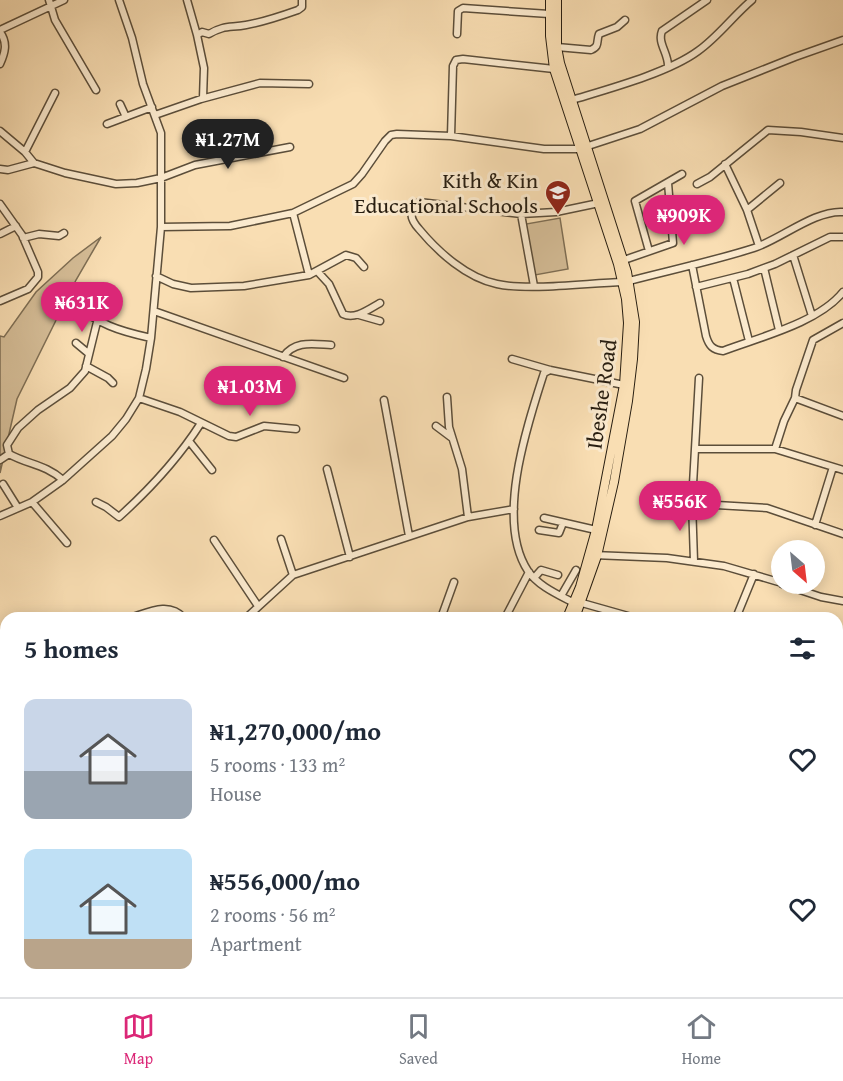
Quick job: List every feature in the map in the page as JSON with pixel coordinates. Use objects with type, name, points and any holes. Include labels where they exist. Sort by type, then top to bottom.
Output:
[{"type":"main road","name":"Ibeshe Road","points":[[550,0],[549,14],[554,69],[624,260],[626,281],[628,323],[624,384],[596,530],[594,555]]},
{"type":"main road","name":"Ibeshe Road","points":[[557,0],[557,47],[560,63],[599,203],[626,281],[634,322],[633,359],[614,482],[576,612]]},
{"type":"main road","name":"Ibeshe Road","points":[[571,612],[578,603]]},
{"type":"street","points":[[0,64],[5,54],[1,33],[50,2],[64,0]]},
{"type":"street","points":[[0,516],[32,502],[63,480],[112,436],[139,398],[151,338],[161,227],[161,133],[143,84],[132,38],[119,0]]},
{"type":"street","points":[[187,0],[204,68],[203,98]]},
{"type":"street","points":[[197,35],[202,32],[209,34],[229,25],[244,26],[268,20],[302,8],[302,0]]},
{"type":"street","points":[[668,67],[668,58],[661,42],[662,31],[707,0]]},
{"type":"street","points":[[572,100],[668,67],[690,57],[704,47],[752,0]]},
{"type":"street","points":[[50,2],[55,20],[96,90]]},
{"type":"street","points":[[457,34],[458,11],[463,8],[549,14]]},
{"type":"street","points":[[557,47],[591,50],[598,45],[599,34],[617,27],[625,20]]},
{"type":"street","points":[[161,227],[230,226],[293,213],[352,184],[391,135],[451,136],[512,146],[583,148],[640,129],[722,86],[843,40]]},
{"type":"street","points":[[451,136],[453,66],[456,60],[554,69]]},
{"type":"street","points":[[155,115],[203,98],[260,83],[309,84]]},
{"type":"street","points":[[25,152],[56,93]]},
{"type":"street","points":[[120,104],[126,117]]},
{"type":"street","points":[[107,124],[152,108]]},
{"type":"street","points":[[697,183],[710,177],[764,132],[771,130],[843,138]]},
{"type":"street","points":[[0,131],[25,152],[34,163],[65,173],[116,184],[161,178],[195,165],[290,147]]},
{"type":"street","points":[[0,169],[8,170],[34,163]]},
{"type":"street","points":[[725,164],[747,210],[759,246]]},
{"type":"street","points":[[649,251],[635,201],[682,174]]},
{"type":"street","points":[[624,260],[673,243],[668,183]]},
{"type":"street","points":[[747,210],[780,183]]},
{"type":"street","points":[[599,203],[556,212],[521,214],[419,202],[411,209],[411,219],[437,248],[467,272],[498,284],[534,286],[626,281],[759,246],[820,217],[843,212]]},
{"type":"street","points":[[0,204],[23,238],[38,272],[38,277],[28,289],[0,301]]},
{"type":"street","points":[[293,213],[309,275]]},
{"type":"street","points":[[521,214],[534,286]]},
{"type":"street","points":[[0,234],[16,226]]},
{"type":"street","points":[[23,238],[39,234],[59,236],[64,233]]},
{"type":"street","points":[[696,287],[764,268],[830,237],[843,237]]},
{"type":"street","points":[[156,276],[173,284],[191,288],[244,286],[309,275],[346,255],[356,258],[364,267]]},
{"type":"street","points":[[793,255],[812,316]]},
{"type":"street","points":[[692,265],[708,344],[716,350],[723,351],[812,316],[838,299],[843,292]]},
{"type":"street","points":[[764,268],[779,330]]},
{"type":"street","points":[[318,272],[329,284],[343,314],[359,315],[380,321]]},
{"type":"street","points":[[733,278],[749,341]]},
{"type":"street","points":[[72,303],[97,322],[118,331],[151,338]]},
{"type":"street","points":[[359,315],[380,303]]},
{"type":"street","points":[[154,311],[344,378]]},
{"type":"street","points":[[63,480],[49,468],[21,461],[9,454],[7,445],[18,428],[38,410],[70,388],[85,370],[97,322]]},
{"type":"street","points":[[775,449],[784,421],[795,398],[813,340],[843,323]]},
{"type":"street","points":[[76,342],[88,353]]},
{"type":"street","points":[[283,357],[287,351],[303,344],[331,345]]},
{"type":"street","points":[[512,359],[550,370],[624,384]]},
{"type":"street","points":[[86,366],[113,383]]},
{"type":"street","points":[[550,370],[544,373],[521,456],[514,509],[515,534],[522,560],[534,578],[561,596],[612,612]]},
{"type":"street","points":[[694,561],[692,502],[699,378]]},
{"type":"street","points":[[139,398],[180,412],[229,436],[236,437],[258,426],[296,429]]},
{"type":"street","points":[[447,398],[449,428],[462,469],[468,517]]},
{"type":"street","points":[[795,398],[843,416]]},
{"type":"street","points":[[384,400],[409,536]]},
{"type":"street","points":[[96,502],[119,517],[151,488],[201,423]]},
{"type":"street","points":[[436,426],[453,439]]},
{"type":"street","points":[[189,441],[212,470]]},
{"type":"street","points":[[696,448],[775,449],[843,470]]},
{"type":"street","points":[[0,460],[9,454]]},
{"type":"street","points":[[815,525],[833,467]]},
{"type":"street","points":[[327,469],[350,557]]},
{"type":"street","points":[[3,484],[18,508]]},
{"type":"street","points":[[660,494],[665,502],[767,508],[843,534]]},
{"type":"street","points":[[32,502],[67,543]]},
{"type":"street","points":[[252,612],[293,575],[468,517],[514,509]]},
{"type":"street","points":[[544,518],[596,530]]},
{"type":"street","points":[[539,530],[559,533],[563,523]]},
{"type":"street","points":[[281,539],[293,575]]},
{"type":"street","points":[[214,540],[258,606]]},
{"type":"street","points":[[594,555],[694,561],[724,566],[771,579]]},
{"type":"street","points":[[534,578],[541,570],[558,574]]},
{"type":"street","points":[[561,596],[576,570]]},
{"type":"street","points":[[508,612],[529,572]]},
{"type":"street","points":[[738,612],[754,574]]},
{"type":"street","points":[[443,612],[454,582]]},
{"type":"street","points":[[813,594],[843,601]]},
{"type":"street","points":[[152,612],[166,608],[179,612]]},
{"type":"shaded area","points":[[560,218],[568,269],[535,275],[526,224]]},
{"type":"shaded area","points":[[101,237],[76,280],[17,399],[0,473],[0,336],[4,337],[36,292],[73,258]]},
{"type":"place","name":"Kith & Kin Educational Schools","points":[[558,216]]}]
